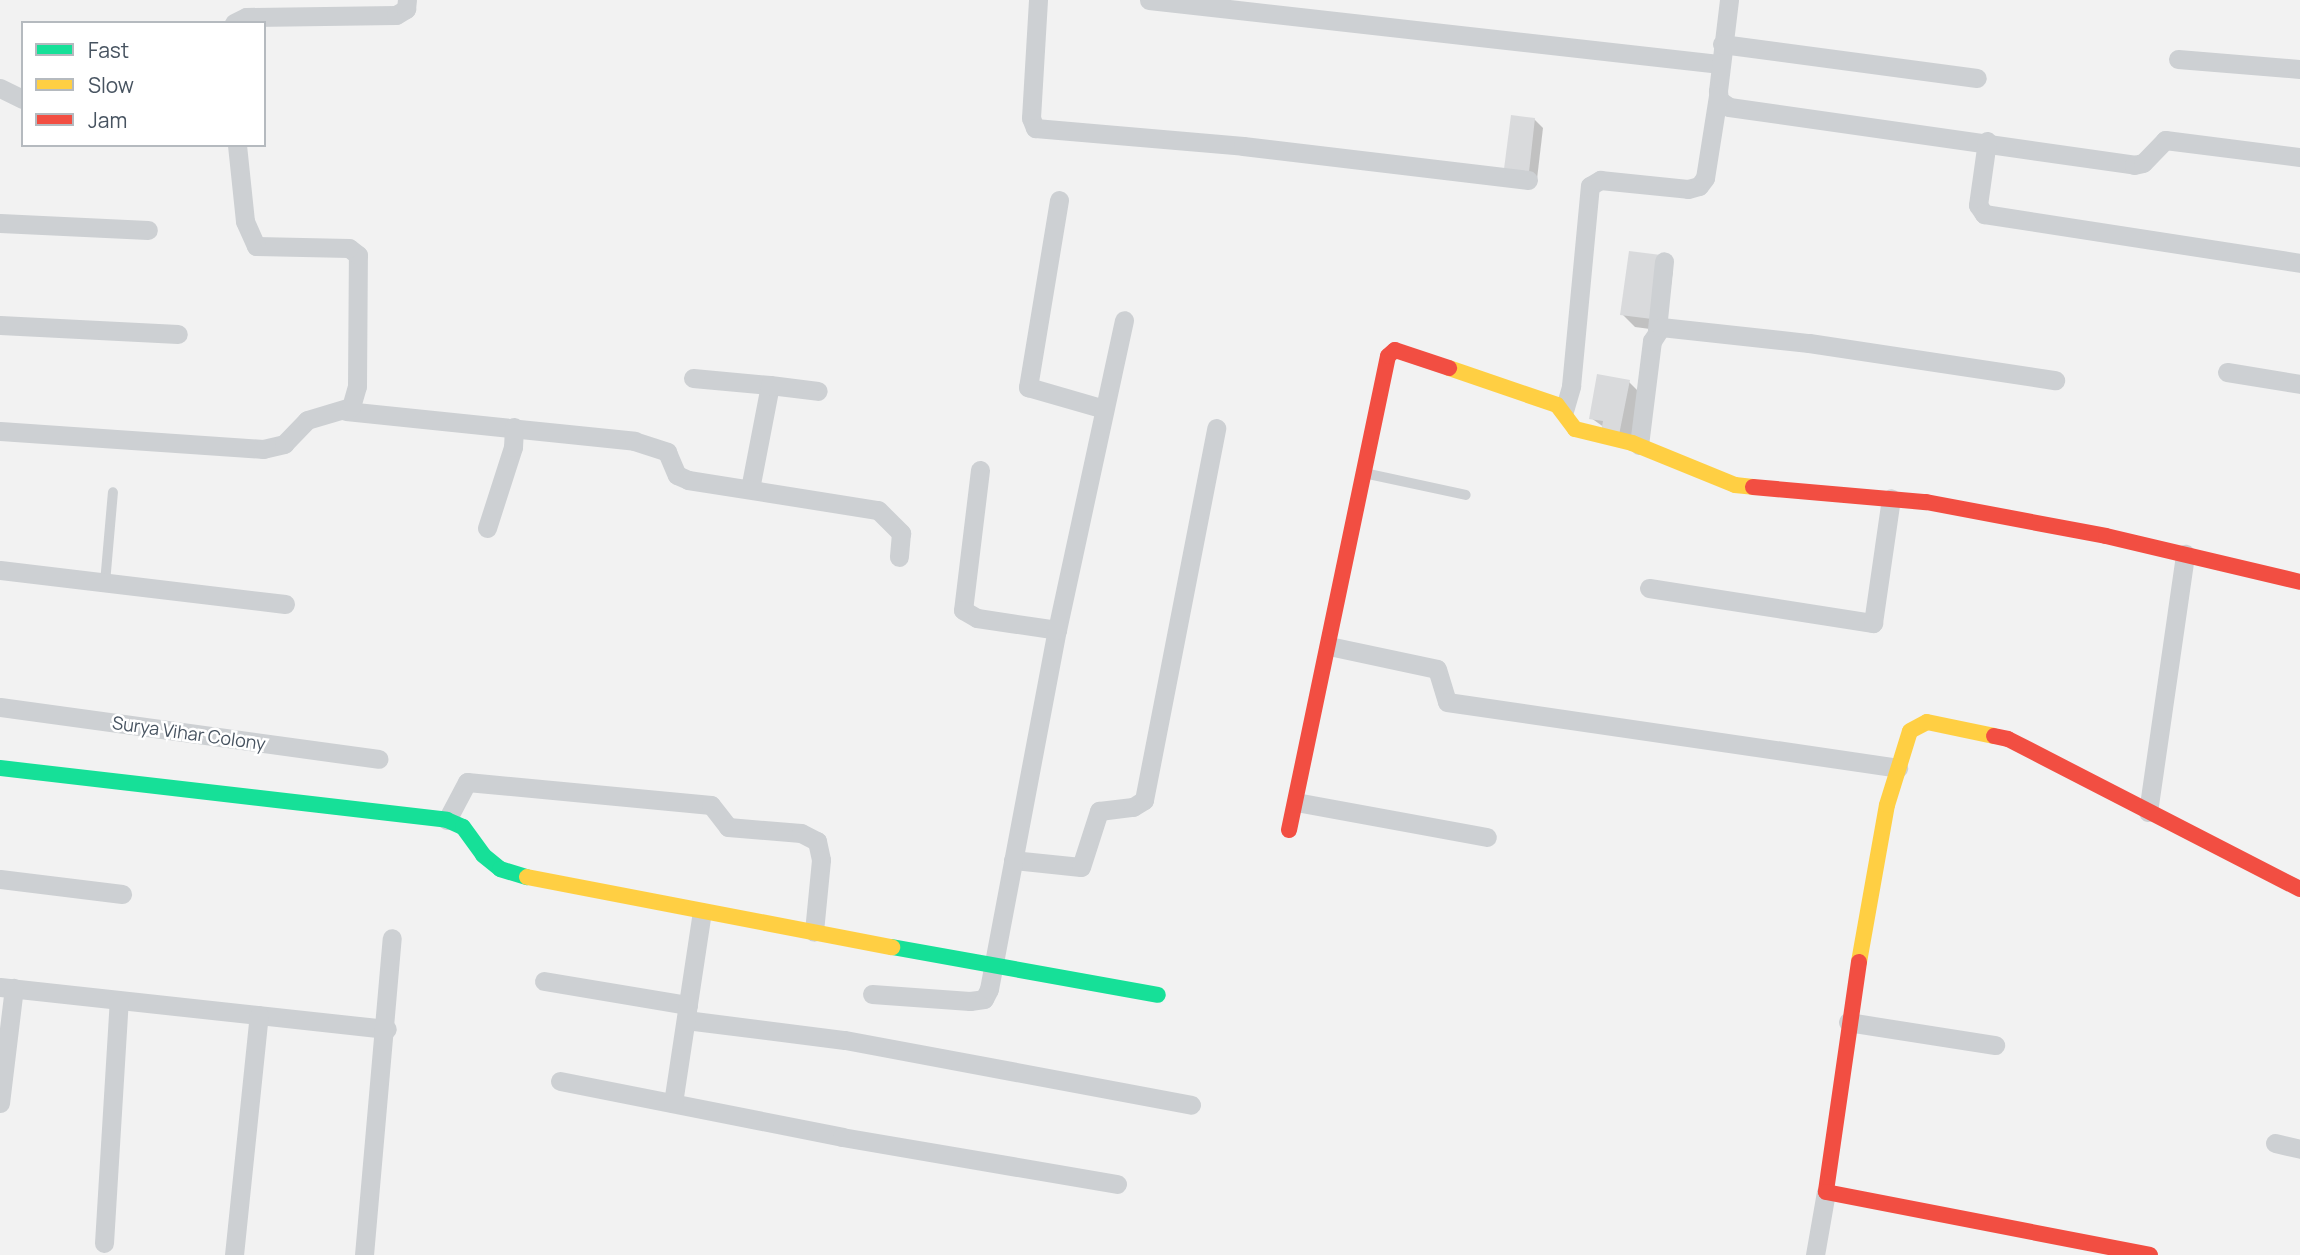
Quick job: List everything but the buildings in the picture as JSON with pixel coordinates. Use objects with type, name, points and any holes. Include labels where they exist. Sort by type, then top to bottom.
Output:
[{"type":"street","points":[[238,21],[246,17],[396,15],[405,9],[407,0]]},
{"type":"street","points":[[1038,0],[1031,118],[1035,128],[1243,146],[1528,180]]},
{"type":"street","points":[[1149,0],[1720,64]]},
{"type":"street","points":[[1564,411],[1571,386],[1590,186],[1600,180],[1688,189],[1699,186],[1705,178],[1729,0]]},
{"type":"street","points":[[1722,44],[1977,78]]},
{"type":"street","points":[[2178,59],[2300,69]]},
{"type":"street","points":[[0,88],[21,98]]},
{"type":"street","points":[[1718,96],[1729,107],[1987,141],[2134,165],[2143,163],[2165,140],[2300,157]]},
{"type":"street","points":[[1987,141],[1978,205],[1984,214],[2300,263]]},
{"type":"street","points":[[237,147],[245,221],[256,246],[276,250],[349,248],[358,255],[357,386],[356,399],[346,411]]},
{"type":"street","points":[[1059,200],[1028,387],[1104,409]]},
{"type":"street","points":[[0,223],[148,230]]},
{"type":"street","points":[[1639,445],[1657,329],[1664,261]]},
{"type":"street","points":[[872,994],[978,1000],[989,989],[1056,629],[1124,320]]},
{"type":"street","points":[[0,325],[178,334]]},
{"type":"street","points":[[1657,329],[1809,343],[2055,380]]},
{"type":"street","points":[[1289,830],[1329,646],[1362,473],[1388,356],[1395,350],[1564,411],[1575,429],[1639,445],[1714,478],[1752,488],[1891,498],[2185,554],[2300,582]]},
{"type":"street","points":[[2227,372],[2300,384]]},
{"type":"street","points":[[692,378],[818,391]]},
{"type":"street","points":[[750,489],[770,385]]},
{"type":"street","points":[[0,431],[263,449],[284,444],[307,420],[346,411],[634,441],[667,452],[677,475],[688,481],[878,510],[901,533],[900,556]]},
{"type":"street","points":[[487,528],[513,447],[514,427]]},
{"type":"street","points":[[1013,860],[1081,867],[1099,811],[1133,807],[1144,800],[1216,428]]},
{"type":"street","points":[[980,470],[963,610],[977,618],[1056,629]]},
{"type":"street","points":[[1649,588],[1873,623],[1891,498]]},
{"type":"street","points":[[2148,811],[2185,554]]},
{"type":"street","points":[[0,570],[285,604]]},
{"type":"street","points":[[1329,646],[1437,669],[1447,702],[1898,768]]},
{"type":"street","name":"Surya Vihar Colony","points":[[0,708],[378,759]]},
{"type":"street","points":[[1815,1255],[1848,1022],[1887,805],[1898,768],[1916,724],[1973,729],[2027,747],[2300,889]]},
{"type":"street","points":[[0,768],[447,820],[463,827],[492,863],[519,876],[1158,995]]},
{"type":"street","points":[[447,820],[461,785],[471,782],[704,804],[715,808],[728,827],[810,836],[817,841],[821,860],[814,932]]},
{"type":"street","points":[[1296,802],[1487,837]]},
{"type":"street","points":[[0,879],[122,894]]},
{"type":"street","points":[[673,1104],[702,912]]},
{"type":"street","points":[[364,1255],[387,1029],[392,938]]},
{"type":"street","points":[[544,981],[687,1012],[1191,1105]]},
{"type":"street","points":[[0,1103],[7,988],[387,1029]]},
{"type":"street","points":[[104,1243],[119,1000]]},
{"type":"street","points":[[234,1255],[259,1015]]},
{"type":"street","points":[[1848,1022],[1995,1045]]},
{"type":"street","points":[[560,1082],[1117,1184]]},
{"type":"street","points":[[2275,1143],[2300,1149]]},
{"type":"street","points":[[1826,1192],[2150,1255]]},
{"type":"lane","points":[[1362,473],[1466,495]]},
{"type":"lane","points":[[106,583],[113,492]]},
{"type":"traffic: fast","points":[[0,768],[447,820],[463,827],[483,855],[500,869],[527,877]]},
{"type":"traffic: fast","points":[[892,947],[1158,995]]},
{"type":"traffic: slow","points":[[1449,368],[1557,405],[1575,429],[1632,443],[1735,485],[1753,487]]},
{"type":"traffic: slow","points":[[1859,962],[1887,805],[1910,731],[1927,722],[1994,736]]},
{"type":"traffic: slow","points":[[527,877],[892,947]]},
{"type":"traffic: jam","points":[[1289,830],[1388,356],[1395,350],[1449,368]]},
{"type":"traffic: jam","points":[[1753,487],[1926,502],[2106,536],[2300,582]]},
{"type":"traffic: jam","points":[[1994,736],[2008,739],[2300,889]]},
{"type":"traffic: jam","points":[[1859,962],[1826,1192],[2150,1255]]}]
